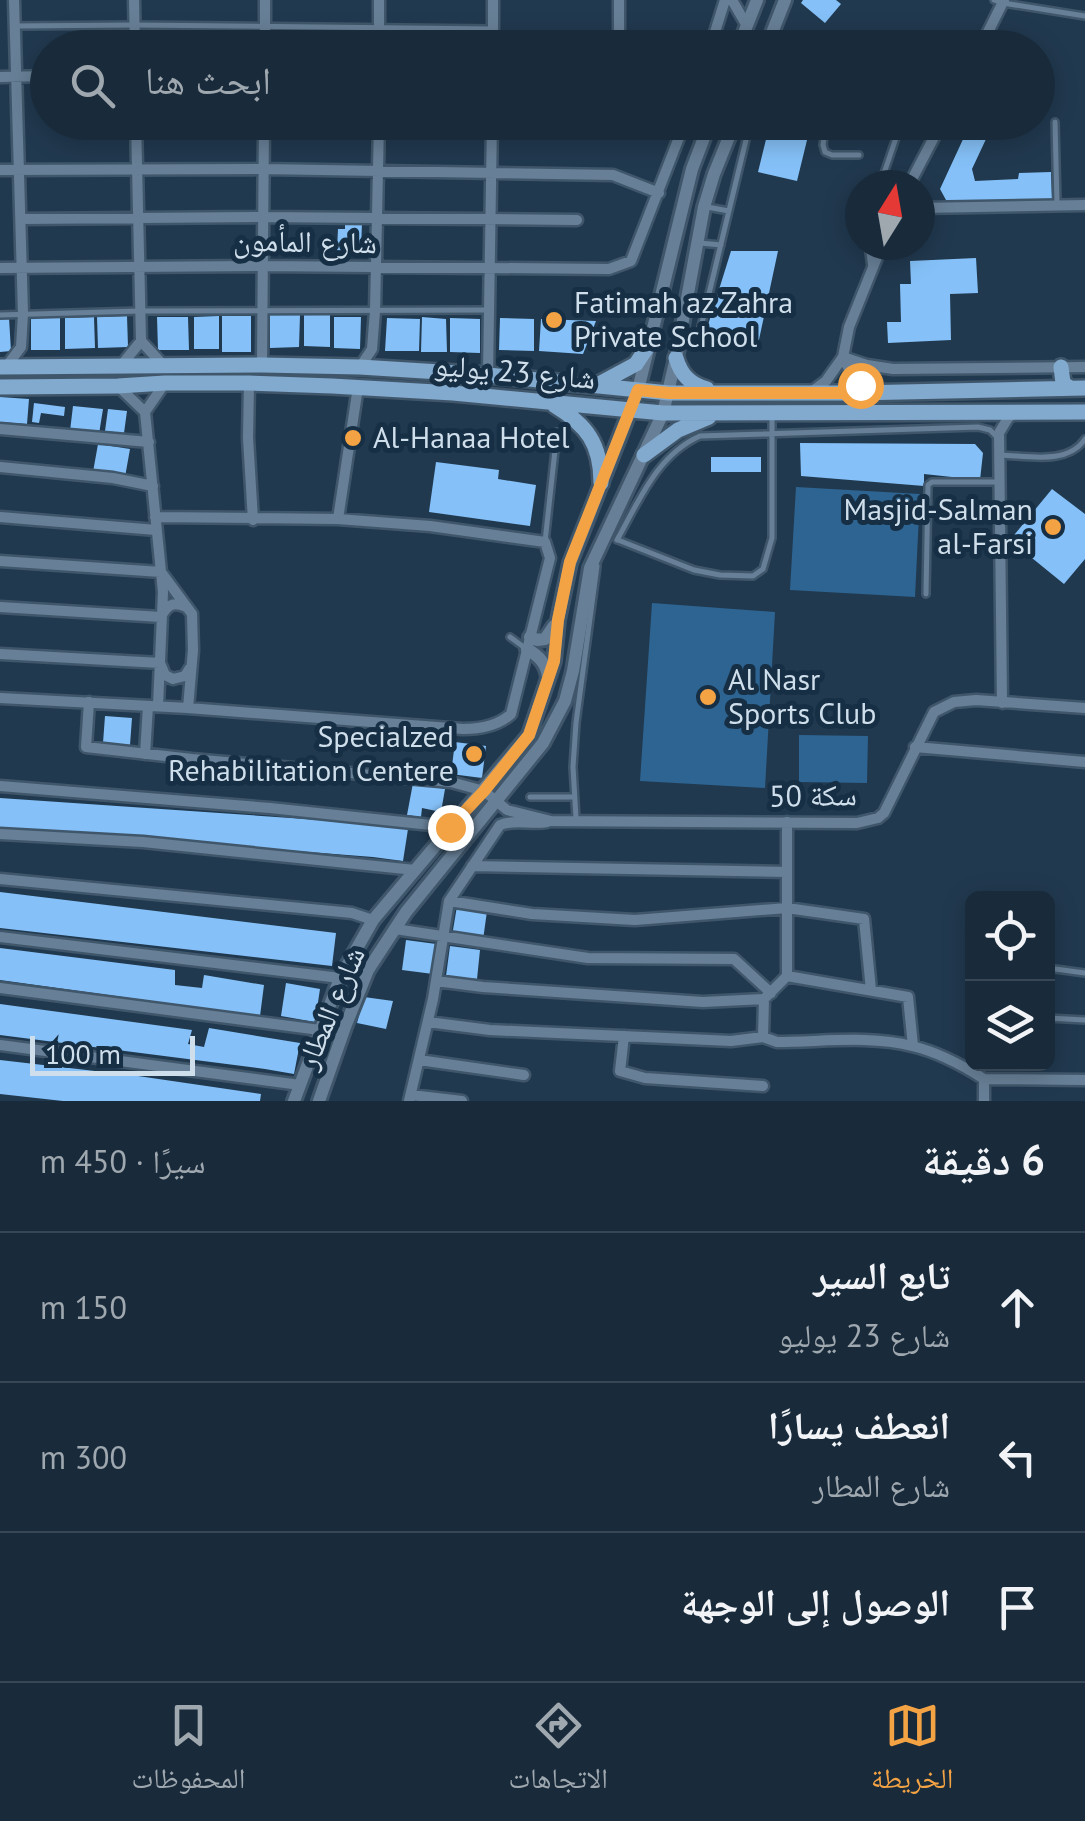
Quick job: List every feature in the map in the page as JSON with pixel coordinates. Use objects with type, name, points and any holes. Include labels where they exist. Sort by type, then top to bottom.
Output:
[{"type":"main road","points":[[596,386],[636,364],[648,346]]},
{"type":"main road","points":[[676,358],[692,384],[720,393]]},
{"type":"main road","name":"شارع 23 يوليو","points":[[0,388],[118,386],[165,375],[262,365],[488,375],[669,393],[1077,388]]},
{"type":"main road","name":"شارع 23 يوليو","points":[[3,367],[120,367],[249,383],[358,387],[662,413],[1085,412]]},
{"type":"main road","points":[[1061,367],[1062,381],[1077,388]]},
{"type":"main road","points":[[551,403],[576,418],[594,442],[601,483]]},
{"type":"main road","points":[[644,455],[678,430],[719,414]]},
{"type":"street","points":[[3,367],[21,347],[23,314],[14,0]]},
{"type":"street","points":[[134,0],[135,30]]},
{"type":"street","points":[[265,0],[265,30]]},
{"type":"street","points":[[379,0],[379,29]]},
{"type":"street","points":[[493,0],[494,29]]},
{"type":"street","points":[[619,30],[620,0]]},
{"type":"street","points":[[728,0],[747,26]]},
{"type":"street","points":[[717,30],[728,0]]},
{"type":"street","points":[[746,30],[757,0]]},
{"type":"street","points":[[774,30],[786,0]]},
{"type":"street","points":[[988,30],[1001,1]]},
{"type":"street","points":[[0,77],[30,77]]},
{"type":"street","points":[[136,140],[141,341],[165,375],[146,412],[163,592],[160,663],[146,754]]},
{"type":"street","points":[[262,365],[264,140]]},
{"type":"street","points":[[360,367],[372,349],[379,140]]},
{"type":"street","points":[[488,375],[492,140]]},
{"type":"street","points":[[0,170],[613,174],[659,193],[679,140]]},
{"type":"street","name":"شارع المطار","points":[[294,1101],[340,978],[373,920],[529,735],[554,661],[570,562],[632,410],[692,169],[703,140]]},
{"type":"street","name":"شارع المطار","points":[[319,1101],[368,970],[406,912],[543,743],[565,701],[590,568],[598,551],[611,538],[669,393],[704,206],[728,140]]},
{"type":"street","points":[[918,170],[933,140]]},
{"type":"street","points":[[671,162],[692,169]]},
{"type":"street","name":"شارع المأمون","points":[[0,268],[609,269],[631,261],[659,193]]},
{"type":"street","points":[[935,208],[1085,206]]},
{"type":"street","points":[[21,219],[577,220]]},
{"type":"street","points":[[810,393],[826,381],[843,357],[876,260]]},
{"type":"street","points":[[120,367],[141,341]]},
{"type":"street","points":[[21,347],[40,368]]},
{"type":"street","points":[[372,349],[391,370]]},
{"type":"street","points":[[843,357],[892,369],[1085,367]]},
{"type":"street","points":[[843,357],[867,393]]},
{"type":"street","points":[[249,383],[253,520]]},
{"type":"street","points":[[118,386],[146,412]]},
{"type":"street","points":[[338,519],[358,387]]},
{"type":"street","points":[[1002,703],[998,455],[999,437],[1008,418],[1017,411]]},
{"type":"street","points":[[979,412],[990,418],[999,437]]},
{"type":"street","points":[[0,429],[148,442]]},
{"type":"street","points":[[0,467],[113,478],[153,486]]},
{"type":"street","points":[[0,698],[480,729],[511,714],[550,558],[545,542],[430,526],[338,519],[155,517]]},
{"type":"street","points":[[0,518],[156,530]]},
{"type":"street","points":[[0,561],[161,572]]},
{"type":"street","points":[[161,572],[192,614],[188,708]]},
{"type":"street","points":[[161,617],[170,605],[190,608]]},
{"type":"street","points":[[0,606],[161,617]]},
{"type":"street","points":[[528,643],[545,639],[558,620]]},
{"type":"street","points":[[528,643],[545,665],[548,681]]},
{"type":"street","points":[[0,654],[160,663]]},
{"type":"street","points":[[160,663],[164,675],[173,679],[185,676],[190,667]]},
{"type":"street","name":"سكة 50","points":[[484,791],[507,810],[551,822],[857,823],[884,813],[934,712],[942,707],[976,700],[1085,708]]},
{"type":"street","points":[[89,702],[86,747],[427,778],[484,791]]},
{"type":"street","points":[[915,747],[1085,762]]},
{"type":"street","points":[[0,786],[450,827]]},
{"type":"street","points":[[462,1101],[410,1098],[450,901],[504,823],[551,822]]},
{"type":"street","points":[[762,1037],[768,996],[787,976],[787,822]]},
{"type":"street","points":[[0,834],[143,842],[415,870]]},
{"type":"street","points":[[472,866],[787,872]]},
{"type":"street","points":[[0,879],[352,913],[373,920]]},
{"type":"street","points":[[450,901],[532,914],[635,920],[787,908],[864,919],[871,990]]},
{"type":"street","points":[[395,929],[588,958],[734,960],[768,996]]},
{"type":"street","points":[[0,938],[340,978]]},
{"type":"street","points":[[787,976],[908,997],[912,1046]]},
{"type":"street","points":[[436,980],[703,1002],[768,996]]},
{"type":"street","points":[[0,988],[320,1030]]},
{"type":"street","points":[[428,1022],[490,1030],[731,1041],[762,1037],[778,1042],[880,1042],[912,1046],[956,1062],[984,1079],[1085,1080]]},
{"type":"street","points":[[624,1036],[620,1071],[644,1078],[763,1086]]},
{"type":"street","points":[[0,1045],[300,1085]]},
{"type":"street","points":[[419,1060],[524,1075]]},
{"type":"street","points":[[984,1079],[984,1101]]},
{"type":"lane","points":[[1001,1],[1085,16]]},
{"type":"lane","points":[[15,26],[494,29]]},
{"type":"lane","points":[[700,331],[746,140]]},
{"type":"lane","points":[[824,140],[826,152],[832,155],[860,155]]},
{"type":"lane","points":[[885,170],[895,140]]},
{"type":"lane","points":[[1054,140],[1056,206]]},
{"type":"lane","points":[[704,206],[729,211]]},
{"type":"lane","points":[[697,243],[721,245]]},
{"type":"lane","points":[[870,260],[871,271]]},
{"type":"lane","points":[[0,315],[489,310]]},
{"type":"lane","points":[[772,414],[772,432],[772,538],[763,569],[753,576],[694,570],[611,538],[667,458],[682,444],[700,436],[715,434],[772,432],[978,426],[999,437]]},
{"type":"lane","points":[[545,542],[557,432]]},
{"type":"lane","points":[[998,455],[1061,456],[1085,440]]},
{"type":"lane","points":[[926,594],[928,485],[999,482]]},
{"type":"lane","points":[[576,822],[576,724],[598,551]]},
{"type":"lane","points":[[510,637],[528,643]]},
{"type":"lane","points":[[530,797],[574,798]]},
{"type":"lane","points":[[1055,969],[1085,973]]},
{"type":"lane","points":[[1055,1018],[1085,1020]]},
{"type":"shaded area","points":[[796,487],[920,494],[915,597],[790,590]]},
{"type":"shaded area","name":"Al Nasr Sports Club","points":[[652,603],[775,612],[765,788],[640,781]]},
{"type":"shaded area","points":[[799,735],[868,736],[867,783],[799,782]]},
{"type":"building","points":[[836,0],[841,4],[825,23],[801,3]]},
{"type":"building","points":[[766,140],[807,140],[797,181],[758,172]]},
{"type":"building","points":[[963,140],[986,140],[972,169],[975,181],[1018,179],[1019,173],[1051,172],[1052,199],[951,203],[940,189]]},
{"type":"building","points":[[345,222],[362,222],[361,251],[337,250],[338,229],[345,229]]},
{"type":"building","points":[[731,251],[778,251],[757,349],[703,341]]},
{"type":"building","points":[[976,258],[978,293],[950,294],[951,340],[888,343],[887,322],[901,322],[900,284],[911,284],[910,261]]},
{"type":"building","points":[[270,315],[300,315],[299,347],[270,348]]},
{"type":"building","points":[[304,315],[330,315],[330,347],[304,346]]},
{"type":"building","points":[[127,316],[128,347],[98,348],[97,317]]},
{"type":"building","points":[[219,316],[219,349],[194,349],[194,317]]},
{"type":"building","points":[[222,316],[251,316],[251,352],[222,352]]},
{"type":"building","points":[[60,317],[60,350],[31,350],[31,318]]},
{"type":"building","points":[[94,317],[95,348],[65,349],[65,318]]},
{"type":"building","points":[[157,317],[188,317],[189,350],[158,350]]},
{"type":"building","points":[[334,317],[361,317],[360,349],[334,348]]},
{"type":"building","points":[[422,317],[446,319],[447,352],[421,352]]},
{"type":"building","points":[[9,318],[11,351],[0,352],[0,319]]},
{"type":"building","points":[[387,318],[420,319],[419,351],[385,351]]},
{"type":"building","points":[[450,318],[480,319],[480,353],[450,352]]},
{"type":"building","points":[[500,318],[534,319],[534,351],[499,350]]},
{"type":"building","points":[[541,319],[596,321],[583,354],[539,351]]},
{"type":"building","points":[[0,397],[29,399],[27,424],[0,422]]},
{"type":"building","points":[[34,403],[65,407],[64,416],[41,413],[39,423],[32,422]]},
{"type":"building","points":[[73,406],[103,409],[99,434],[70,431]]},
{"type":"building","points":[[108,409],[127,411],[124,433],[105,431]]},
{"type":"building","points":[[800,443],[975,444],[983,453],[980,480],[924,474],[924,486],[801,476]]},
{"type":"building","points":[[98,444],[130,449],[125,477],[93,472]]},
{"type":"building","points":[[711,457],[761,457],[761,472],[711,472]]},
{"type":"building","points":[[436,462],[499,470],[498,479],[536,485],[530,526],[429,512]]},
{"type":"building","name":"Masjid-Salman al-Farsi","points":[[1052,489],[1085,514],[1085,559],[1064,584],[1010,540]]},
{"type":"building","points":[[105,716],[132,718],[130,745],[103,743]]},
{"type":"building","points":[[455,742],[486,746],[482,778],[451,774]]},
{"type":"building","points":[[413,783],[445,789],[441,812],[422,808],[421,817],[407,815]]},
{"type":"building","points":[[0,798],[408,829],[403,861],[0,828]]},
{"type":"building","points":[[0,892],[336,933],[332,966],[0,928]]},
{"type":"building","points":[[457,906],[487,911],[483,940],[452,936]]},
{"type":"building","points":[[406,940],[436,944],[433,974],[402,970]]},
{"type":"building","points":[[450,946],[480,950],[477,979],[446,976]]},
{"type":"building","points":[[0,948],[175,970],[175,985],[202,988],[204,975],[264,985],[260,1016],[0,980]]},
{"type":"building","points":[[286,983],[320,989],[315,1022],[281,1016]]},
{"type":"building","points":[[364,997],[393,1001],[386,1029],[357,1023]]},
{"type":"building","points":[[0,1004],[192,1030],[188,1044],[204,1047],[209,1028],[300,1043],[294,1074],[0,1035]]},
{"type":"building","points":[[0,1060],[261,1094],[260,1101],[63,1101],[0,1094]]},
{"type":"place","name":"Fatimah az Zahra Private School","points":[[554,320]]},
{"type":"place","name":"Al-Hanaa Hotel","points":[[353,438]]},
{"type":"place","name":"Masjid-Salman al-Farsi","points":[[1053,527]]},
{"type":"place","name":"Al Nasr Sports Club","points":[[708,697]]},
{"type":"place","name":"Specialzed Rehabilitation Centere","points":[[474,754]]},
{"type":"route","points":[[450,827],[529,735],[554,661],[570,562],[638,390],[867,393],[860,385]]}]
